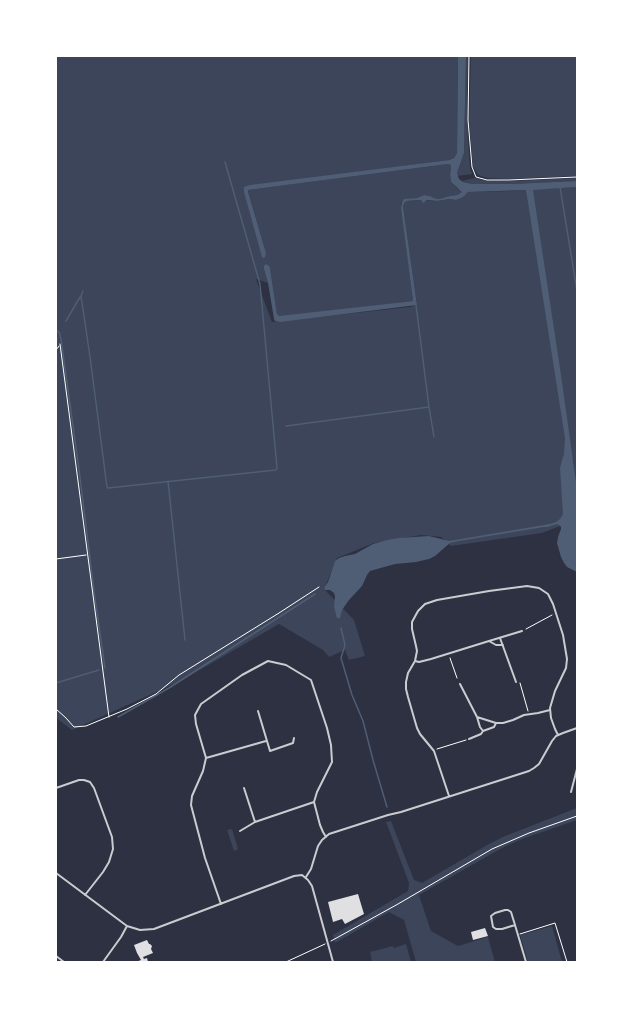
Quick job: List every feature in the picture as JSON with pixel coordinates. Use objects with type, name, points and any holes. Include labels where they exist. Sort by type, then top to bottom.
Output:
[{"type":"street","points":[[449,796],[434,750],[419,731],[407,694],[407,677],[414,661],[417,649],[412,622],[418,610],[425,604],[437,600],[488,591],[527,586],[539,588],[548,594],[553,604],[563,635],[567,659],[566,668],[552,697],[550,710],[551,718],[558,735]]},
{"type":"street","points":[[414,661],[424,661],[522,631]]},
{"type":"street","points":[[500,638],[516,682]]},
{"type":"street","points":[[489,641],[496,646],[503,645]]},
{"type":"street","points":[[221,904],[205,858],[191,805],[192,796],[203,771],[206,758],[196,724],[196,715],[201,704],[242,675],[268,661],[286,665],[311,680],[327,728],[331,745],[332,762],[317,792],[314,802],[320,825],[326,837]]},
{"type":"street","points":[[460,684],[483,731]]},
{"type":"street","points":[[477,717],[496,723],[507,722],[529,714],[550,710]]},
{"type":"street","points":[[258,711],[270,751],[293,743],[294,738]]},
{"type":"street","points":[[468,739],[494,727],[496,723]]},
{"type":"street","points":[[306,878],[311,869],[318,846],[326,837],[338,831],[532,770],[539,764],[552,741],[558,735],[577,729]]},
{"type":"street","points":[[206,758],[267,741]]},
{"type":"street","points":[[571,792],[577,769]]},
{"type":"street","points":[[56,788],[79,780],[90,782],[94,788],[112,837],[113,849],[109,862],[85,895]]},
{"type":"street","points":[[244,788],[255,822]]},
{"type":"street","points":[[240,831],[255,822],[314,802]]},
{"type":"street","points":[[56,873],[127,926],[140,930],[154,929],[300,875],[306,878],[312,886],[333,962]]},
{"type":"street","points":[[515,925],[496,930],[493,927],[491,916],[495,913],[508,910],[515,925],[526,962]]},
{"type":"street","points":[[103,962],[121,938],[127,926]]},
{"type":"street","points":[[56,956],[64,962]]},
{"type":"path","points":[[469,56],[468,120],[472,168],[476,177],[487,180],[577,177]]},
{"type":"path","points":[[56,350],[60,344],[109,717]]},
{"type":"path","points":[[56,559],[87,555]]},
{"type":"path","points":[[56,709],[74,727],[86,726],[127,709],[156,694],[179,675],[319,587]]},
{"type":"path","points":[[522,631],[552,615]]},
{"type":"path","points":[[449,653],[457,678]]},
{"type":"path","points":[[520,683],[529,714]]},
{"type":"path","points":[[434,750],[468,739]]},
{"type":"path","points":[[330,941],[398,904],[492,849],[529,833],[577,816]]},
{"type":"path","points":[[518,934],[555,923],[567,962]]},
{"type":"path","points":[[286,962],[326,944]]},
{"type":"shaded area","points":[[56,56],[458,56],[457,153],[454,158],[449,160],[244,187],[266,253],[248,190],[448,164],[451,165],[451,182],[462,192],[457,195],[439,199],[424,195],[417,198],[403,200],[401,204],[413,301],[280,317],[277,315],[270,268],[264,269],[268,283],[256,279],[272,322],[417,305],[403,206],[405,202],[417,200],[456,200],[468,192],[577,187],[577,499],[573,458],[563,525],[542,533],[451,546],[441,537],[421,535],[374,543],[337,558],[324,589],[354,620],[365,656],[349,660],[345,650],[329,657],[323,650],[279,624],[191,675],[72,730],[56,718]]},
{"type":"shaded area","points":[[458,56],[466,56],[464,153],[457,173],[459,179],[463,182],[473,184],[577,181],[577,187],[533,190],[576,482],[577,572],[567,567],[561,557],[557,543],[561,527],[558,524],[459,541],[450,543],[435,556],[429,559],[395,564],[370,571],[362,586],[342,610],[340,618],[337,618],[334,607],[334,593],[330,590],[325,590],[324,588],[328,582],[335,561],[339,558],[355,554],[373,544],[387,540],[429,536],[449,541],[550,524],[560,519],[563,514],[560,468],[564,455],[565,438],[526,190],[468,192],[463,197],[456,200],[427,200],[423,203],[421,200],[405,202],[403,206],[417,305],[280,322],[275,321],[274,319],[264,269],[266,264],[270,268],[277,314],[279,316],[413,301],[401,208],[402,202],[404,199],[417,198],[424,195],[439,199],[457,195],[462,192],[451,182],[451,165],[448,164],[248,190],[266,253],[264,258],[262,257],[244,192],[244,187],[250,185],[449,160],[454,158],[457,153]]},
{"type":"shaded area","points":[[466,56],[468,56],[468,139],[470,168],[472,174],[457,176],[464,153]]},
{"type":"shaded area","points":[[471,56],[577,56],[577,176],[509,179],[487,178],[478,175],[473,167],[469,120]]},
{"type":"shaded area","points":[[475,178],[482,180],[509,181],[577,178],[577,181],[473,184],[461,181]]},
{"type":"shaded area","points":[[577,808],[577,820],[508,845],[419,895],[431,931],[458,946],[488,937],[495,962],[416,962],[404,920],[389,912],[335,943],[333,935],[408,891],[409,883],[386,822],[391,821],[414,880],[422,883],[505,836]]},
{"type":"shaded area","points":[[232,829],[238,849],[234,851],[227,830]]},
{"type":"shaded area","points":[[552,926],[562,962],[528,962],[520,935]]},
{"type":"shaded area","points":[[406,944],[411,962],[372,962],[370,952],[393,946],[394,948]]},
{"type":"building","points":[[358,894],[364,914],[345,924],[342,919],[333,922],[328,902]]},
{"type":"building","points":[[485,928],[488,936],[473,940],[471,932]]},
{"type":"building","points":[[147,940],[152,946],[151,949],[153,953],[143,957],[144,959],[147,958],[148,962],[136,962],[141,960],[134,945]]},
{"type":"waterway","points":[[83,291],[81,296],[108,488],[276,470],[260,284],[225,162]]},
{"type":"waterway","points":[[560,187],[577,291]]},
{"type":"waterway","points":[[66,321],[80,297]]},
{"type":"waterway","points":[[286,426],[429,407],[416,305]]},
{"type":"waterway","points":[[56,330],[59,332],[61,339],[105,668]]},
{"type":"waterway","points":[[429,407],[434,437]]},
{"type":"waterway","points":[[168,481],[185,640]]},
{"type":"waterway","points":[[118,717],[169,688],[315,594]]},
{"type":"waterway","points":[[341,628],[345,645],[341,658],[352,695],[363,721],[387,807]]},
{"type":"waterway","points":[[56,683],[99,670]]}]
